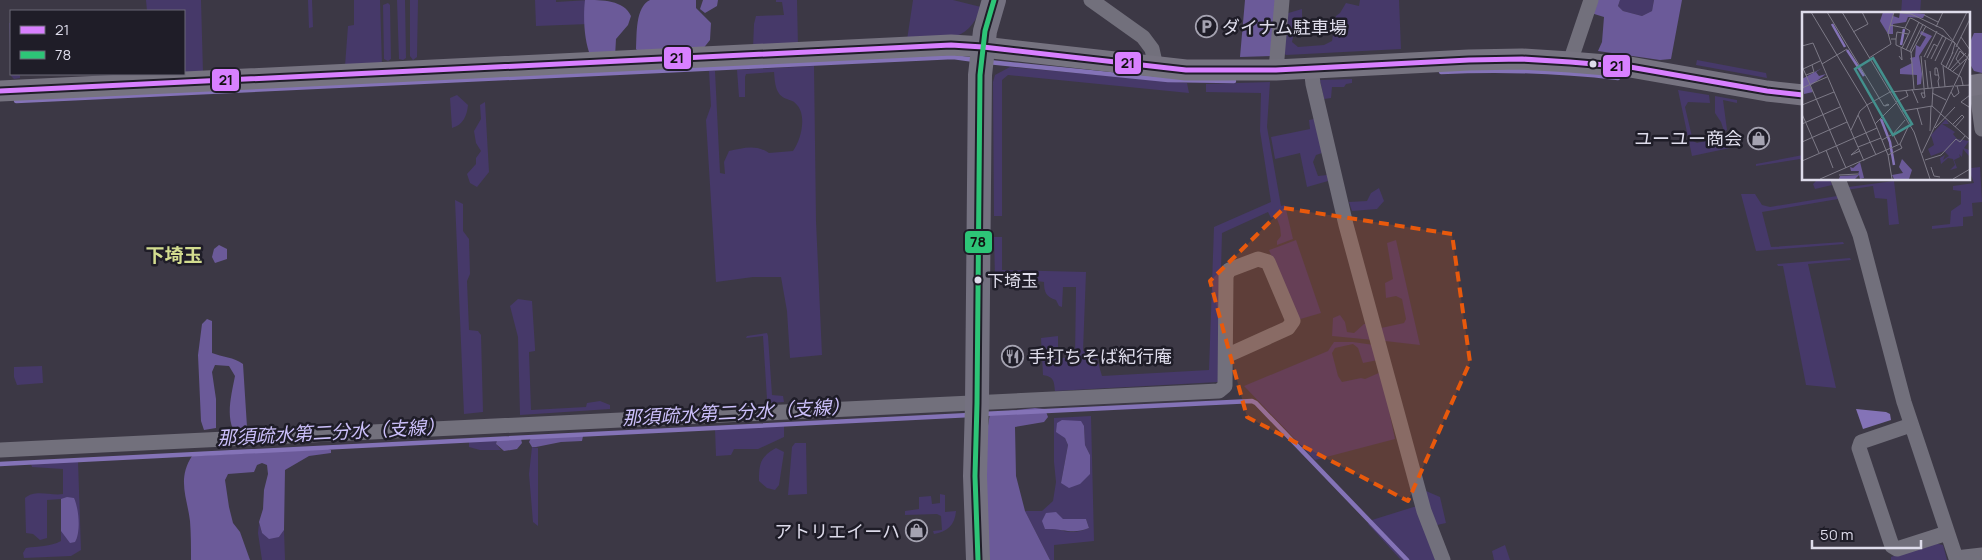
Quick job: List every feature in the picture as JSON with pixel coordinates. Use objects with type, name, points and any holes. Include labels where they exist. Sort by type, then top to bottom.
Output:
[{"type":"main road","points":[[978,560],[975,476],[980,75],[982,47],[988,16],[994,0]]},
{"type":"street","points":[[1091,0],[1142,38],[1152,49],[1156,67]]},
{"type":"street","points":[[1276,70],[1282,0]]},
{"type":"street","points":[[1570,62],[1591,0]]},
{"type":"street","points":[[0,91],[951,45],[1186,70],[1276,70],[1522,59],[1630,67],[1767,91],[1802,95]]},
{"type":"street","points":[[1311,67],[1315,94],[1346,226],[1424,511],[1443,560]]},
{"type":"street","points":[[1976,85],[1982,129]]},
{"type":"street","points":[[1838,180],[1860,235],[1911,425],[1956,559],[1982,555]]},
{"type":"street","points":[[0,450],[1219,391],[1225,386],[1226,276],[1229,270],[1258,259],[1268,262],[1293,321],[1288,328],[1226,356]]},
{"type":"street","points":[[1911,425],[1861,442],[1859,448],[1892,546],[1897,549],[1948,534]]},
{"type":"highlighted area","points":[[1284,208],[1452,234],[1470,362],[1408,501],[1247,417],[1210,281]]},
{"type":"shaded area","points":[[146,0],[201,0],[203,73],[185,74],[185,10],[147,10]]},
{"type":"shaded area","points":[[308,0],[312,0],[313,27],[309,28]]},
{"type":"shaded area","points":[[354,0],[380,0],[382,65],[345,66],[348,26],[354,25]]},
{"type":"shaded area","points":[[397,0],[405,0],[406,58],[403,60],[399,59]]},
{"type":"shaded area","points":[[410,0],[418,0],[417,57],[413,60],[410,56]]},
{"type":"shaded area","points":[[535,0],[556,0],[556,2],[589,0],[589,24],[536,26]]},
{"type":"shaded area","points":[[585,0],[618,4],[628,11],[631,16],[628,25],[616,39],[615,57],[591,57],[585,29]]},
{"type":"shaded area","points":[[650,0],[696,0],[696,8],[711,23],[710,40],[702,50],[640,54],[636,49],[639,15],[645,4]]},
{"type":"shaded area","points":[[703,0],[718,0],[717,6],[705,13],[700,9]]},
{"type":"shaded area","points":[[776,0],[797,0],[798,47],[753,48],[756,16],[784,15],[782,2],[776,2]]},
{"type":"shaded area","points":[[913,0],[953,0],[981,7],[975,20],[961,34],[942,39],[907,40]]},
{"type":"shaded area","points":[[1245,0],[1277,0],[1272,56],[1240,57]]},
{"type":"shaded area","points":[[1360,0],[1399,0],[1401,49],[1286,55],[1281,51],[1285,14],[1302,9],[1302,19],[1295,27],[1292,42],[1298,47],[1324,45],[1332,41],[1336,16],[1346,3],[1359,6]]},
{"type":"shaded area","points":[[1595,0],[1620,0],[1618,6],[1623,11],[1642,16],[1652,11],[1654,0],[1682,0],[1671,59],[1660,60],[1598,51],[1602,42],[1604,17],[1591,13]]},
{"type":"shaded area","points":[[1620,0],[1654,0],[1652,11],[1642,16],[1623,11],[1618,6]]},
{"type":"shaded area","points":[[1902,0],[1921,0],[1920,12],[1901,12]]},
{"type":"shaded area","points":[[388,3],[390,5],[391,59],[388,61],[384,59],[383,5]]},
{"type":"shaded area","points":[[1974,33],[1982,33],[1982,73],[1974,71],[1970,64],[1970,43]]},
{"type":"shaded area","points":[[1697,60],[1766,73],[1767,78],[1696,65]]},
{"type":"shaded area","points":[[814,66],[816,221],[822,355],[790,358],[787,311],[781,277],[753,277],[716,282],[706,120],[711,106],[709,71],[715,71],[720,173],[725,174],[724,162],[729,151],[759,148],[769,153],[793,151],[802,128],[800,110],[793,101],[780,95],[775,84],[774,72],[746,74],[745,97],[739,97],[737,70]]},
{"type":"shaded area","points":[[1010,67],[1187,83],[1189,93],[1008,75],[1002,80],[1002,216],[994,216],[993,82],[995,75]]},
{"type":"shaded area","points":[[20,75],[20,78],[14,79],[11,76]]},
{"type":"shaded area","points":[[1352,79],[1352,83],[1346,84],[1344,87],[1332,87],[1331,98],[1324,99],[1320,80]]},
{"type":"shaded area","points":[[1270,82],[1267,127],[1281,206],[1285,205],[1293,239],[1277,245],[1277,241],[1281,236],[1280,227],[1276,216],[1271,218],[1268,212],[1222,233],[1218,382],[1055,391],[1053,380],[1043,375],[1041,338],[1058,336],[1058,358],[1075,358],[1076,287],[1063,287],[1062,307],[1059,306],[1056,300],[1046,294],[1044,282],[1037,281],[1036,278],[995,278],[994,237],[1002,237],[1002,270],[1086,272],[1083,351],[1095,352],[1102,376],[1209,370],[1214,227],[1271,202],[1260,131],[1261,93],[1206,92],[1206,84]]},
{"type":"shaded area","points":[[1678,90],[1709,95],[1710,103],[1688,102],[1685,107],[1693,141],[1697,143],[1717,138],[1722,146],[1730,145],[1730,148],[1692,156]]},
{"type":"shaded area","points":[[457,95],[468,105],[462,122],[452,128],[450,98]]},
{"type":"shaded area","points":[[1715,96],[1737,100],[1737,103],[1723,100],[1727,130],[1724,131],[1715,113]]},
{"type":"shaded area","points":[[485,102],[489,172],[477,187],[470,183],[467,174],[476,164],[476,158],[481,151],[476,143],[474,131],[481,119],[480,105]]},
{"type":"shaded area","points":[[1314,119],[1322,153],[1316,155],[1313,162],[1318,176],[1327,175],[1328,181],[1307,187],[1300,153],[1275,159],[1271,137],[1310,129],[1309,120]]},
{"type":"shaded area","points":[[1802,155],[1802,161],[1800,159],[1756,166],[1756,164]]},
{"type":"shaded area","points":[[1970,162],[1971,168],[1980,167],[1982,202],[1972,203],[1973,216],[1963,217],[1963,226],[1932,229],[1932,226],[1950,224],[1951,211],[1961,204],[1961,191],[1953,190],[1953,186],[1974,183],[1971,175]]},
{"type":"shaded area","points":[[1830,180],[1832,185],[1815,189],[1813,184],[1816,181]]},
{"type":"shaded area","points":[[1894,181],[1899,224],[1889,225],[1887,199],[1875,198],[1873,186],[1846,190],[1848,187]]},
{"type":"shaded area","points":[[1379,188],[1384,201],[1377,209],[1352,211],[1349,202],[1367,201],[1371,193]]},
{"type":"shaded area","points":[[1741,194],[1755,194],[1762,205],[1770,207],[1837,196],[1838,199],[1762,212],[1771,247],[1843,242],[1844,244],[1756,251]]},
{"type":"shaded area","points":[[455,200],[463,204],[463,231],[469,239],[470,274],[467,281],[469,330],[478,331],[481,335],[483,412],[464,414]]},
{"type":"shaded area","points":[[1296,240],[1321,313],[1297,320],[1269,250]]},
{"type":"shaded area","points":[[1396,240],[1420,345],[1385,341],[1381,328],[1404,323],[1406,319],[1402,299],[1396,296],[1386,298],[1385,283],[1393,279],[1387,243]]},
{"type":"shaded area","points":[[219,245],[227,249],[227,259],[215,263],[212,257],[214,249]]},
{"type":"shaded area","points":[[1850,258],[1851,260],[1808,264],[1836,388],[1806,385],[1783,266],[1778,266],[1777,264]]},
{"type":"shaded area","points":[[518,299],[532,301],[535,351],[529,352],[531,410],[586,407],[587,403],[600,401],[610,405],[610,409],[520,415],[518,337],[510,306]]},
{"type":"shaded area","points":[[1340,315],[1345,322],[1347,332],[1354,333],[1364,324],[1368,324],[1373,340],[1332,336],[1333,318]]},
{"type":"shaded area","points":[[207,319],[212,321],[212,353],[232,358],[243,364],[247,427],[233,429],[230,410],[235,376],[229,366],[215,365],[212,372],[216,399],[216,428],[204,430],[201,421],[198,355],[202,324]]},
{"type":"shaded area","points":[[767,333],[772,395],[783,396],[784,402],[769,403],[767,399],[763,336],[746,338],[747,336]]},
{"type":"shaded area","points":[[1334,342],[1374,345],[1378,360],[1363,363],[1358,348],[1353,344],[1335,348],[1332,353],[1338,376],[1342,382],[1361,378],[1365,379],[1381,372],[1395,439],[1315,460],[1244,386],[1328,351]]},
{"type":"shaded area","points":[[42,366],[43,383],[17,385],[14,377],[14,367]]},
{"type":"shaded area","points":[[1035,408],[1045,409],[1048,417],[1044,422],[1015,427],[1016,476],[1025,511],[1050,560],[988,560],[985,468],[990,413]]},
{"type":"shaded area","points":[[1856,409],[1886,412],[1890,414],[1891,420],[1863,429]]},
{"type":"shaded area","points":[[1091,416],[1094,541],[1054,545],[1054,560],[1050,560],[1025,511],[1042,511],[1053,501],[1056,482],[1054,418]],"holes":[[[1084,426],[1085,445],[1090,455],[1061,483],[1068,445],[1065,438]],[[1063,519],[1086,519],[1089,528],[1073,532],[1057,529]]]},
{"type":"shaded area","points":[[1062,420],[1081,421],[1084,426],[1085,445],[1090,455],[1090,474],[1080,484],[1069,488],[1061,483],[1068,445],[1065,438],[1056,432],[1057,423]]},
{"type":"shaded area","points":[[784,426],[784,437],[758,449],[734,449],[731,455],[716,456],[715,429]]},
{"type":"shaded area","points":[[583,436],[582,441],[561,442],[536,447],[532,447],[529,442],[531,438]]},
{"type":"shaded area","points":[[521,439],[522,443],[517,449],[504,451],[496,444],[497,440]]},
{"type":"shaded area","points":[[497,440],[496,444],[501,450],[480,450],[469,447],[469,442]]},
{"type":"shaded area","points":[[795,443],[806,443],[807,494],[788,495],[792,447]]},
{"type":"shaded area","points":[[532,447],[538,448],[538,526],[533,522],[529,474]]},
{"type":"shaded area","points":[[776,448],[784,452],[779,485],[775,490],[767,488],[759,481],[759,475],[760,465],[764,458]]},
{"type":"shaded area","points":[[331,450],[331,453],[309,456],[285,470],[284,530],[279,537],[269,539],[262,533],[259,522],[263,509],[264,490],[268,474],[267,465],[262,463],[257,465],[254,472],[228,474],[225,480],[233,523],[240,532],[250,560],[191,560],[190,521],[184,480],[187,464],[192,456]]},
{"type":"shaded area","points":[[78,461],[81,550],[71,556],[24,558],[23,553],[26,548],[61,541],[61,499],[47,500],[47,538],[40,540],[33,534],[26,533],[25,498],[38,493],[63,494],[63,469],[32,467],[31,464]]},
{"type":"shaded area","points":[[1426,491],[1440,497],[1446,523],[1437,525],[1431,517]]},
{"type":"shaded area","points":[[940,494],[945,495],[945,512],[956,511],[952,524],[943,532],[934,534],[933,531],[942,530],[941,516],[937,514],[905,515],[905,511],[919,509],[919,497],[931,496],[932,504],[940,503]]},
{"type":"shaded area","points":[[67,497],[74,498],[79,520],[77,538],[75,542],[70,543],[61,531],[61,499]]},
{"type":"shaded area","points":[[1420,505],[1441,560],[1401,560],[1368,524],[1372,520]]},
{"type":"shaded area","points":[[1056,512],[1063,519],[1086,519],[1089,528],[1077,531],[1045,529],[1042,521],[1046,513]]},
{"type":"shaded area","points":[[259,523],[262,533],[279,537],[284,530],[285,560],[262,560],[258,533]]},
{"type":"shaded area","points":[[1934,543],[1943,545],[1947,560],[1891,560],[1891,557]]},
{"type":"shaded area","points":[[1505,545],[1510,560],[1494,560],[1492,551]]},
{"type":"waterway","name":"那須疏水第二分水（支線）","points":[[16,101],[953,57],[975,60]]},
{"type":"waterway","name":"那須疏水第二分水（支線）","points":[[988,62],[1168,80],[1234,81]]},
{"type":"waterway","name":"那須疏水第二分水（支線）","points":[[1441,72],[1530,71],[1618,78]]},
{"type":"waterway","name":"那須疏水第二分水（支線）","points":[[983,414],[1252,401],[1407,560]]},
{"type":"waterway","name":"那須疏水第二分水（支線）","points":[[0,464],[970,415]]},
{"type":"transit line","name":"78","points":[[978,560],[975,476],[980,75],[985,31],[994,0]]},
{"type":"transit line","name":"21","points":[[0,91],[951,45],[1186,70],[1276,70],[1522,59],[1630,67],[1767,91],[1802,95]]},
{"type":"place","name":"ダイナム駐車場","points":[[1206,27]]},
{"type":"place","name":"ユーユー商会","points":[[1758,138]]},
{"type":"place","name":"下埼玉","points":[[978,280]]},
{"type":"place","name":"手打ちそば紀行庵","points":[[1012,356]]},
{"type":"place","name":"アトリエイーハ","points":[[916,531]]},
{"type":"district","name":"下埼玉","points":[[174,255]]}]
